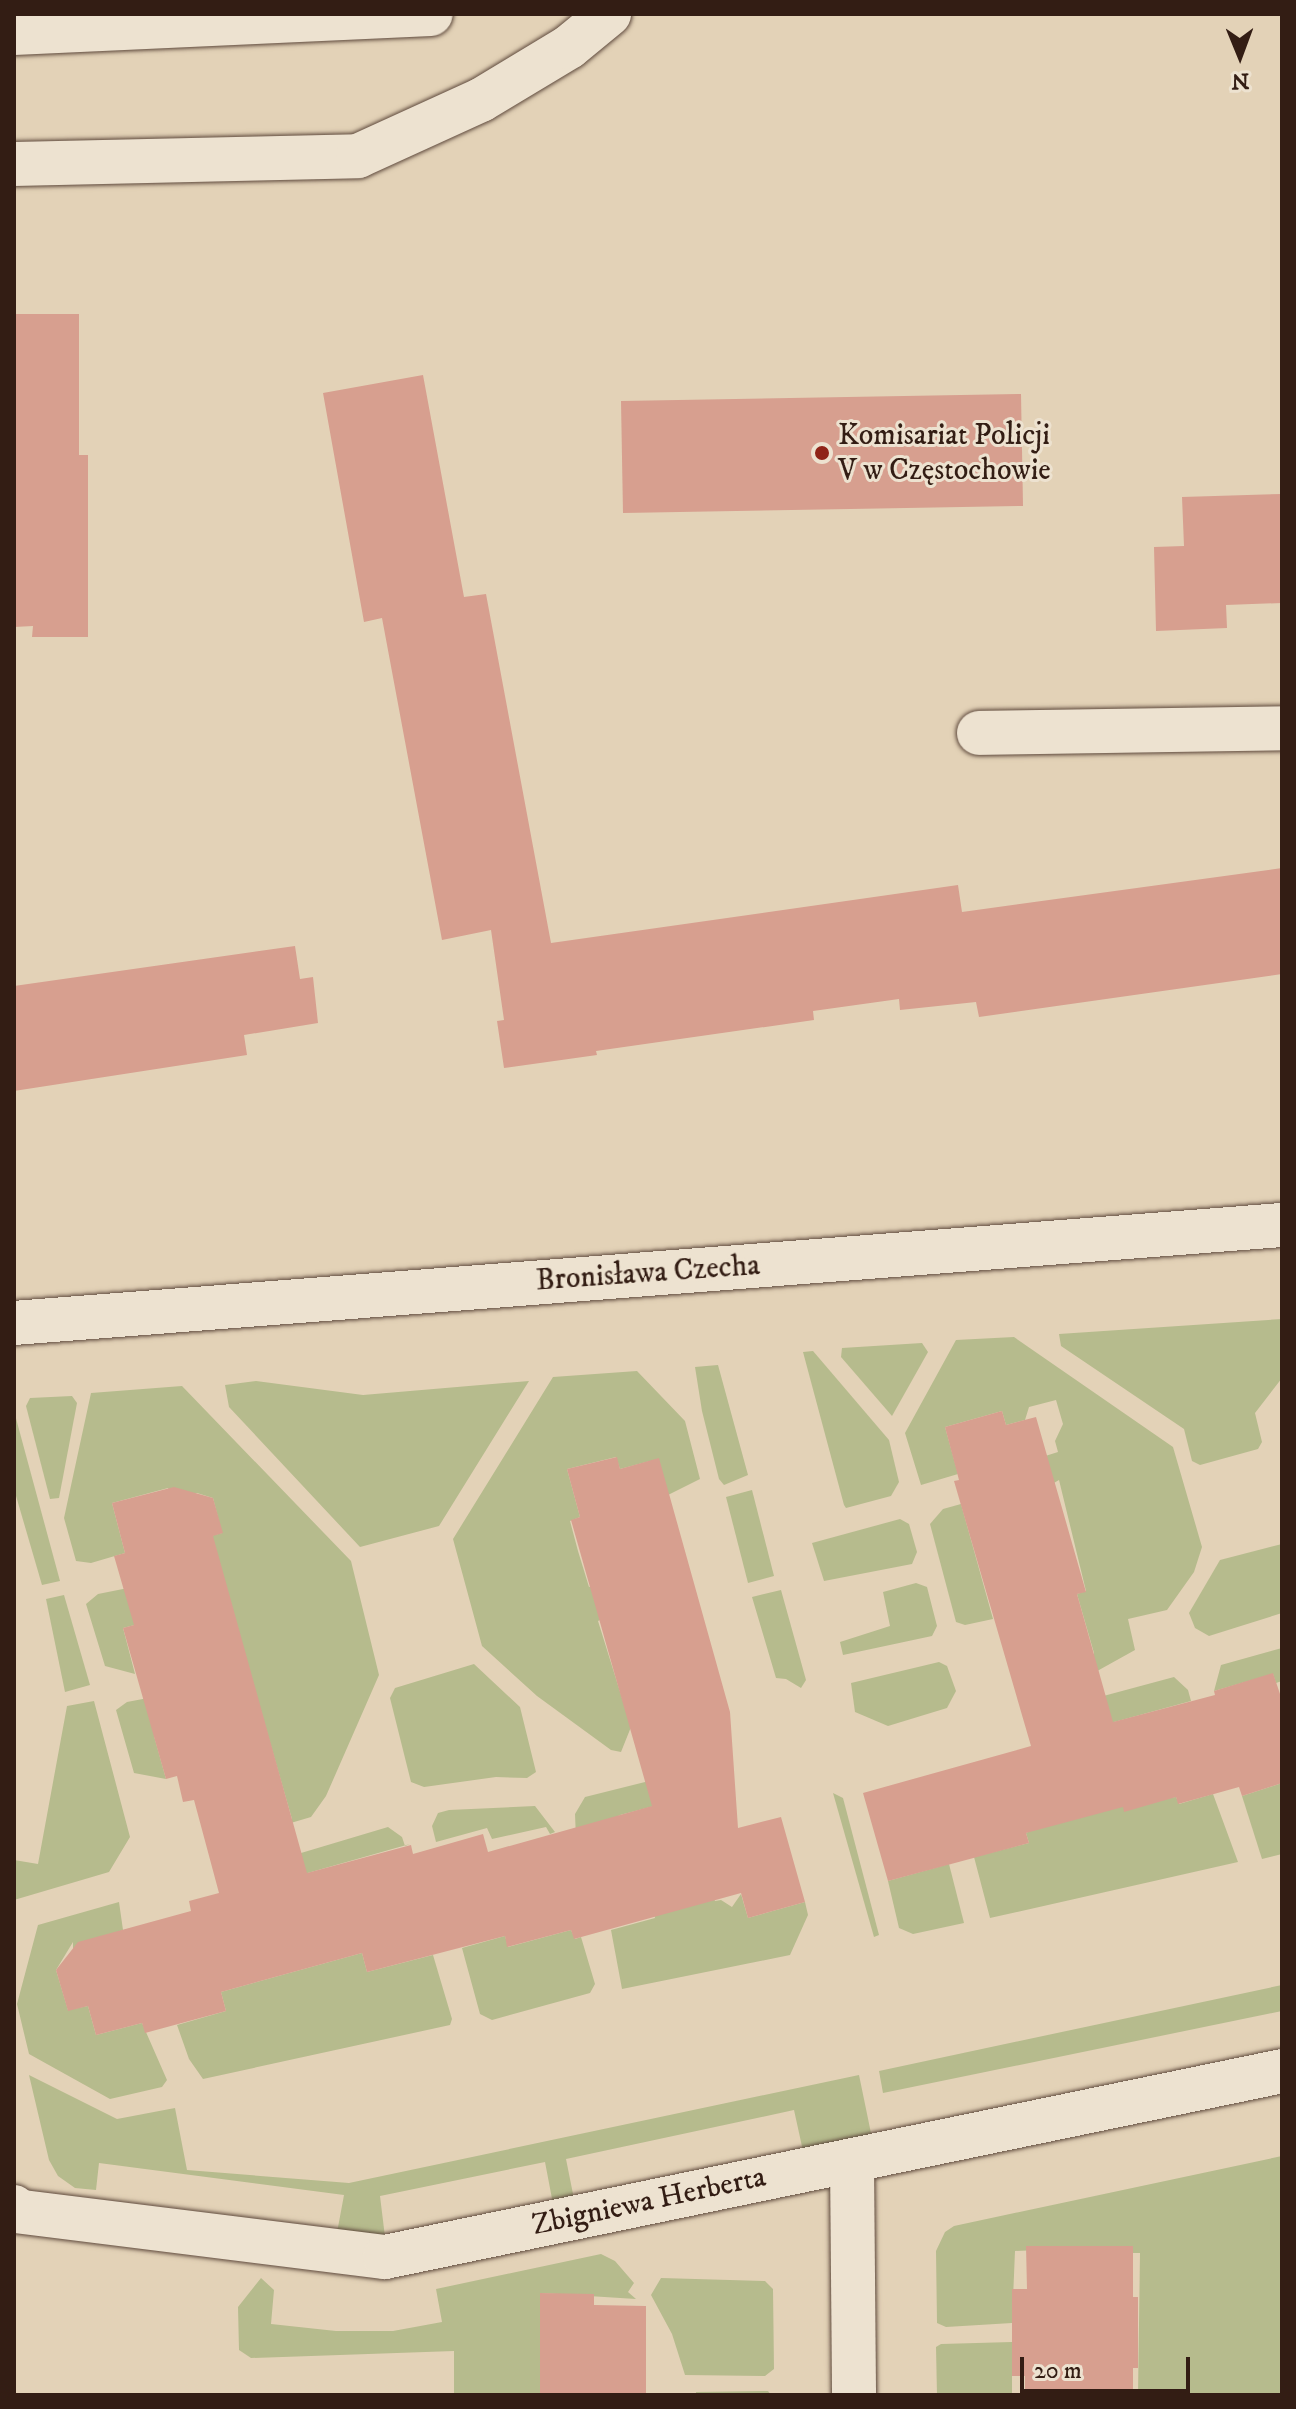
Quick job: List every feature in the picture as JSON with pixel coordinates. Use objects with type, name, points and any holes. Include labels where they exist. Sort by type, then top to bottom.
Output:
[{"type":"street","points":[[14,33],[431,14]]},
{"type":"street","points":[[14,164],[358,156],[481,100],[569,47],[609,14]]},
{"type":"street","points":[[979,733],[1282,728]]},
{"type":"street","name":"Bronisława Czecha","points":[[14,1323],[1282,1225]]},
{"type":"street","name":"Zbigniewa Herberta","points":[[14,2207],[15,2211],[385,2257],[1282,2071]]},
{"type":"street","points":[[852,2161],[854,2395]]},
{"type":"green space","points":[[1282,1319],[1282,1378],[1255,1413],[1262,1442],[1258,1449],[1200,1465],[1192,1461],[1184,1429],[1061,1346],[1059,1334]]},
{"type":"green space","points":[[1014,1337],[1173,1447],[1202,1547],[1194,1572],[1167,1610],[1128,1619],[1135,1650],[1090,1675],[1094,1653],[1077,1594],[1086,1591],[1059,1480],[1047,1487],[1039,1458],[1058,1452],[1055,1441],[1063,1424],[1056,1400],[1029,1407],[1025,1420],[1006,1425],[1002,1411],[945,1427],[958,1474],[921,1485],[905,1433],[956,1340]]},
{"type":"green space","points":[[922,1343],[928,1352],[892,1416],[841,1357],[842,1348]]},
{"type":"green space","points":[[813,1351],[889,1440],[899,1482],[891,1496],[846,1508],[844,1505],[803,1352]]},
{"type":"green space","points":[[718,1365],[748,1475],[724,1485],[719,1479],[702,1411],[695,1367]]},
{"type":"green space","points":[[637,1371],[685,1421],[700,1479],[666,1496],[650,1461],[620,1469],[616,1457],[567,1469],[580,1517],[570,1521],[589,1587],[597,1585],[606,1617],[598,1621],[631,1727],[621,1752],[611,1750],[537,1696],[482,1646],[453,1539],[553,1377]]},
{"type":"green space","points":[[256,1381],[363,1395],[529,1381],[439,1526],[360,1547],[229,1407],[225,1385]]},
{"type":"green space","points":[[182,1386],[351,1561],[379,1675],[326,1796],[311,1817],[284,1825],[292,1819],[244,1652],[180,1544],[222,1533],[213,1498],[197,1493],[172,1500],[168,1488],[112,1503],[125,1553],[91,1563],[76,1561],[64,1518],[91,1393]]},
{"type":"green space","points":[[72,1396],[77,1403],[59,1498],[50,1499],[26,1406],[30,1398]]},
{"type":"green space","points":[[14,1411],[60,1581],[42,1585],[14,1489]]},
{"type":"green space","points":[[752,1490],[774,1576],[748,1583],[726,1497]]},
{"type":"green space","points":[[961,1504],[993,1619],[965,1625],[956,1622],[930,1524],[943,1509]]},
{"type":"green space","points":[[900,1519],[909,1524],[917,1552],[912,1564],[824,1581],[812,1543]]},
{"type":"green space","points":[[1282,1544],[1282,1613],[1209,1636],[1195,1628],[1189,1613],[1220,1560]]},
{"type":"green space","points":[[916,1583],[927,1587],[937,1626],[932,1636],[843,1655],[840,1642],[890,1626],[883,1592]]},
{"type":"green space","points":[[133,1587],[142,1623],[123,1628],[135,1674],[105,1666],[86,1604],[98,1594]]},
{"type":"green space","points":[[781,1590],[806,1680],[801,1688],[786,1679],[776,1678],[752,1597]]},
{"type":"green space","points":[[64,1595],[90,1685],[65,1692],[46,1599]]},
{"type":"green space","points":[[1282,1648],[1282,1681],[1276,1683],[1273,1674],[1214,1691],[1221,1665]]},
{"type":"green space","points":[[939,1662],[947,1666],[956,1691],[947,1708],[888,1726],[855,1712],[851,1683]]},
{"type":"green space","points":[[474,1664],[520,1707],[536,1772],[527,1778],[496,1777],[424,1787],[411,1782],[390,1698],[395,1688]]},
{"type":"green space","points":[[1174,1677],[1188,1690],[1191,1701],[1103,1725],[1096,1698]]},
{"type":"green space","points":[[164,1695],[154,1736],[166,1779],[134,1773],[116,1710],[127,1702]]},
{"type":"green space","points":[[94,1701],[130,1837],[109,1872],[14,1900],[14,1860],[38,1864],[67,1706]]},
{"type":"green space","points":[[653,1780],[654,1806],[620,1815],[576,1839],[575,1814],[585,1797]]},
{"type":"green space","points":[[1282,1783],[1282,1854],[1262,1859],[1242,1796]]},
{"type":"green space","points":[[833,1793],[843,1798],[879,1935],[874,1937]]},
{"type":"green space","points":[[1213,1794],[1238,1862],[990,1918],[974,1857],[1029,1843],[1026,1833],[1074,1810],[1176,1797],[1179,1804]]},
{"type":"green space","points":[[535,1806],[555,1832],[550,1834],[546,1827],[492,1839],[487,1828],[436,1842],[432,1826],[438,1813]]},
{"type":"green space","points":[[388,1827],[402,1837],[405,1845],[297,1876],[291,1856]]},
{"type":"green space","points":[[949,1864],[964,1923],[913,1934],[899,1928],[888,1881]]},
{"type":"green space","points":[[712,1892],[715,1901],[721,1900],[732,1907],[741,1894],[748,1918],[805,1902],[808,1915],[790,1955],[622,1989],[611,1930],[655,1918],[653,1908]]},
{"type":"green space","points":[[119,1902],[123,1930],[73,1954],[73,1942],[56,1970],[68,2010],[88,2006],[96,2035],[142,2023],[167,2080],[162,2087],[110,2099],[29,2054],[17,2004],[38,1925]]},
{"type":"green space","points":[[571,1930],[575,1939],[581,1937],[595,1984],[590,1993],[492,2020],[480,2014],[462,1948],[505,1936],[508,1947]]},
{"type":"green space","points":[[362,1953],[367,1972],[433,1955],[452,2019],[450,2025],[203,2079],[189,2059],[177,2025],[226,2011],[221,1992]]},
{"type":"green space","points":[[1282,1985],[1282,2011],[883,2093],[879,2071]]},
{"type":"green space","points":[[29,2075],[117,2119],[175,2108],[187,2170],[349,2183],[859,2075],[872,2138],[803,2151],[794,2110],[566,2159],[574,2199],[553,2204],[545,2162],[380,2196],[385,2237],[336,2238],[344,2195],[99,2163],[96,2190],[75,2188],[58,2176],[49,2160]]},
{"type":"green space","points":[[1282,2156],[1282,2395],[1138,2395],[1140,2253],[1133,2253],[1133,2246],[1015,2251],[1012,2323],[946,2327],[937,2323],[936,2251],[945,2232],[954,2226]]},
{"type":"green space","points":[[601,2254],[615,2261],[634,2283],[628,2292],[636,2299],[541,2293],[540,2395],[454,2395],[454,2351],[251,2358],[239,2350],[238,2307],[261,2278],[274,2290],[271,2324],[336,2331],[393,2331],[442,2322],[436,2289]]},
{"type":"green space","points":[[661,2278],[765,2281],[773,2289],[774,2369],[765,2376],[685,2375],[672,2334],[651,2295]]},
{"type":"green space","points":[[1012,2342],[1012,2395],[937,2395],[936,2347],[941,2344]]},
{"type":"green space","points":[[768,2391],[771,2395],[696,2395],[696,2392]]},
{"type":"building","points":[[14,314],[79,314],[79,455],[88,455],[88,637],[32,637],[33,626],[14,627]]},
{"type":"building","points":[[423,375],[464,597],[486,594],[551,943],[958,885],[962,912],[1282,868],[1282,974],[979,1017],[976,1002],[900,1010],[899,999],[813,1011],[814,1020],[596,1051],[597,1055],[504,1068],[497,1021],[504,1020],[491,930],[442,940],[382,618],[364,622],[323,393]]},
{"type":"building","name":"Komisariat Policji V w Częstochowie","points":[[1021,394],[1023,506],[623,513],[621,401]]},
{"type":"building","points":[[1282,494],[1282,603],[1226,605],[1227,628],[1156,631],[1154,547],[1184,546],[1182,497]]},
{"type":"building","points":[[295,946],[300,979],[313,977],[318,1023],[244,1035],[247,1055],[14,1091],[14,986]]},
{"type":"building","points":[[1002,1411],[1006,1425],[1036,1417],[1086,1592],[1077,1594],[1113,1722],[1215,1695],[1214,1691],[1273,1673],[1282,1700],[1282,1783],[1242,1796],[1239,1787],[1178,1804],[1176,1797],[1124,1812],[1123,1807],[1026,1833],[1029,1843],[888,1881],[863,1793],[1031,1746],[954,1481],[959,1480],[945,1427]]},
{"type":"building","points":[[617,1457],[620,1469],[659,1458],[730,1712],[738,1828],[781,1817],[805,1902],[748,1918],[741,1893],[574,1939],[571,1930],[507,1947],[505,1936],[367,1972],[362,1953],[221,1992],[226,2011],[145,2033],[142,2023],[96,2035],[88,2006],[68,2011],[56,1970],[78,1942],[191,1911],[189,1901],[219,1893],[194,1800],[183,1802],[177,1776],[166,1779],[123,1628],[134,1625],[114,1556],[125,1553],[112,1503],[174,1487],[213,1498],[223,1533],[213,1536],[307,1873],[411,1845],[413,1854],[483,1834],[488,1852],[652,1806],[571,1520],[580,1517],[567,1469]]},
{"type":"building","points":[[1026,2246],[1133,2246],[1133,2297],[1138,2297],[1138,2368],[1133,2368],[1133,2395],[1025,2395],[1025,2376],[1012,2376],[1012,2289],[1027,2289]]},
{"type":"building","points":[[540,2293],[594,2294],[594,2305],[646,2306],[646,2395],[540,2395]]},
{"type":"place","name":"Komisariat Policji V w Częstochowie","points":[[822,453]]}]
